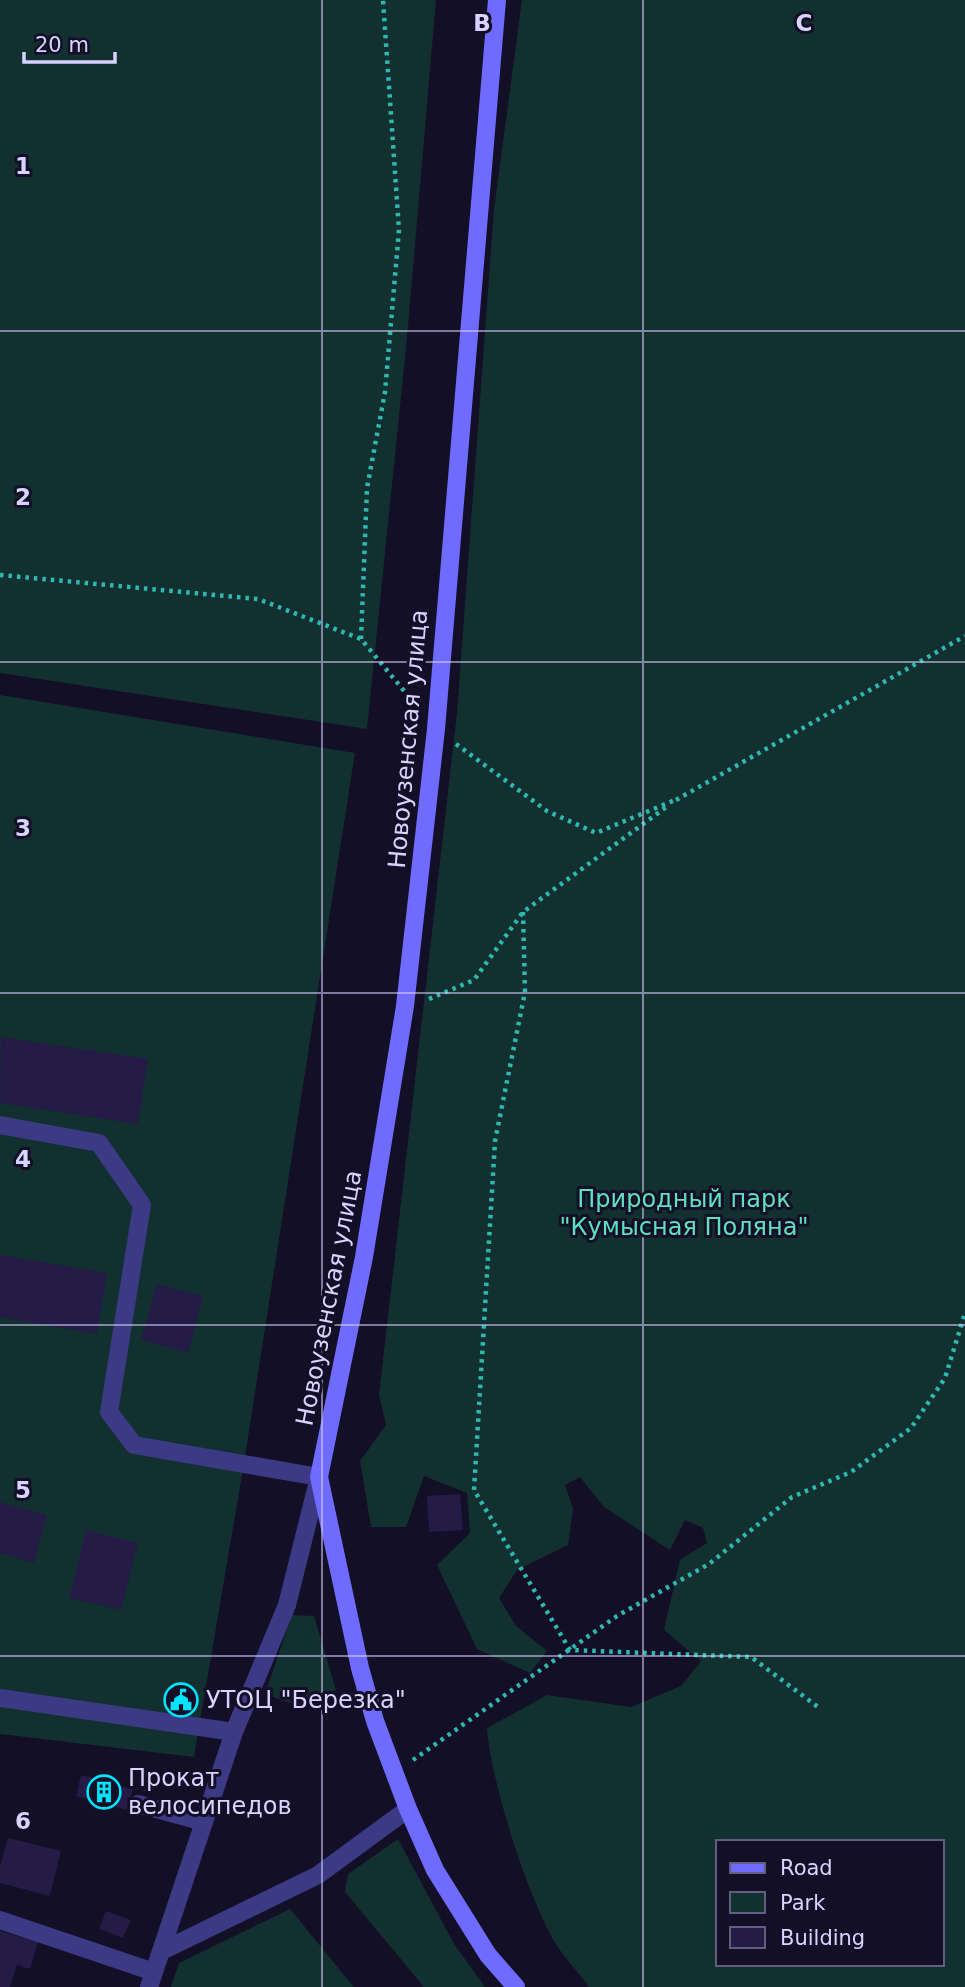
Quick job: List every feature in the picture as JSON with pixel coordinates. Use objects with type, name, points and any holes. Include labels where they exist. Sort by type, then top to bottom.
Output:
[{"type":"main road","name":"Новоузенская улица","points":[[319,1477],[364,1257],[405,1006],[436,729],[497,0]]},
{"type":"main road","points":[[319,1477],[360,1668],[408,1809],[435,1870],[488,1955],[516,1987]]},
{"type":"street","points":[[0,1125],[99,1143],[142,1205],[109,1412],[134,1445],[319,1477],[287,1605],[234,1732],[152,1980],[0,1920]]},
{"type":"street","points":[[0,1698],[234,1732]]},
{"type":"street","points":[[138,1804],[204,1822]]},
{"type":"street","points":[[162,1951],[318,1875],[408,1809]]},
{"type":"path","points":[[361,639],[367,488],[386,392],[399,230],[383,0]]},
{"type":"path","points":[[0,575],[258,599],[361,639],[436,729],[547,811],[596,833],[676,800]]},
{"type":"path","points":[[405,1006],[474,980],[523,912],[676,800],[965,636]]},
{"type":"path","points":[[523,912],[526,992],[495,1141],[474,1490],[570,1650]]},
{"type":"path","points":[[395,1773],[617,1616],[709,1564],[792,1497],[851,1472],[911,1429],[945,1378],[965,1313]]},
{"type":"path","points":[[570,1650],[751,1657],[818,1707]]},
{"type":"green space","points":[[0,0],[436,0],[407,338],[367,729],[0,673]]},
{"type":"green space","name":"Природный парк \"Кумысная Поляна\"","points":[[522,0],[965,0],[965,1987],[589,1987],[547,1929],[524,1873],[496,1779],[487,1728],[547,1695],[631,1707],[681,1686],[701,1661],[664,1630],[680,1560],[707,1543],[703,1528],[685,1520],[670,1550],[604,1507],[580,1477],[565,1485],[573,1508],[568,1545],[517,1570],[499,1598],[516,1626],[547,1651],[530,1673],[477,1649],[437,1565],[470,1533],[467,1493],[424,1476],[406,1527],[371,1527],[360,1461],[386,1425],[379,1395],[457,713],[494,209]]},
{"type":"green space","points":[[0,695],[355,753],[244,1463],[194,1757],[0,1734]]},
{"type":"green space","points":[[292,1615],[314,1616],[336,1690],[302,1707],[265,1694]]},
{"type":"green space","points":[[398,1839],[454,1944],[485,1987],[424,1987],[345,1892],[348,1874]]},
{"type":"green space","points":[[290,1909],[354,1987],[171,1987],[179,1963]]},
{"type":"building","points":[[1,1037],[148,1059],[138,1124],[0,1103]]},
{"type":"building","points":[[0,1255],[107,1273],[97,1334],[0,1317]]},
{"type":"building","points":[[157,1284],[203,1296],[188,1353],[141,1340]]},
{"type":"building","points":[[460,1494],[463,1530],[429,1532],[427,1496]]},
{"type":"building","points":[[0,1502],[47,1515],[34,1563],[0,1553]]},
{"type":"building","points":[[86,1530],[138,1543],[121,1610],[69,1598]]},
{"type":"building","name":"Прокат велосипедов","points":[[81,1775],[133,1789],[127,1810],[76,1796]]},
{"type":"building","points":[[8,1838],[61,1851],[50,1896],[0,1883],[0,1867]]},
{"type":"building","points":[[106,1911],[131,1920],[123,1938],[99,1929]]},
{"type":"building","points":[[0,1931],[38,1942],[30,1969],[17,1965],[10,1987],[0,1987]]},
{"type":"place","name":"УТОЦ \"Березка\"","points":[[181,1700]]},
{"type":"place","name":"Прокат велосипедов","points":[[104,1792]]}]
